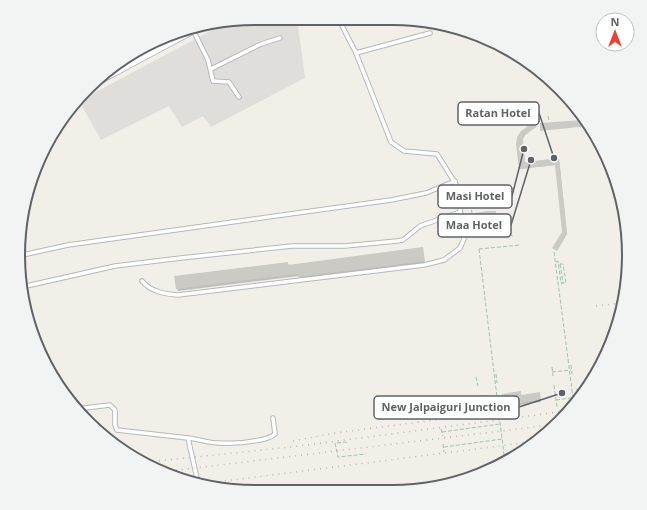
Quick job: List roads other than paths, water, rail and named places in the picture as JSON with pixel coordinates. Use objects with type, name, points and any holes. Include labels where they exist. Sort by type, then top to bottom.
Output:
[{"type":"main road","points":[[131,61],[161,45]]},
{"type":"lane","points":[[142,281],[148,287],[161,293],[178,295],[424,265],[444,260],[454,254],[463,243],[464,236],[460,212],[460,200],[455,181],[435,153],[409,152],[394,146],[385,130],[356,53],[342,25]]},
{"type":"lane","points":[[198,32],[211,69],[213,81],[229,82],[239,97]]},
{"type":"lane","points":[[356,53],[430,33]]},
{"type":"lane","points":[[211,69],[260,44],[280,38]]},
{"type":"lane","points":[[25,254],[68,245],[392,200],[426,193],[455,181]]},
{"type":"lane","points":[[27,286],[115,266],[278,247],[345,246],[403,240],[420,226],[460,212]]},
{"type":"lane","points":[[84,409],[110,405],[115,410],[115,426],[117,430],[188,438],[220,444],[267,439],[275,434],[273,418]]},
{"type":"lane","points":[[188,438],[197,477]]},
{"type":"railway","points":[[596,306],[617,304]]},
{"type":"railway","points":[[154,461],[291,447],[561,412]]},
{"type":"railway","points":[[293,441],[335,433],[451,418]]},
{"type":"railway","points":[[175,470],[547,426]]},
{"type":"railway","points":[[217,482],[524,443]]},
{"type":"place","name":"Masi Hotel","points":[[524,149]]},
{"type":"place","name":"Ratan Hotel","points":[[554,158]]},
{"type":"place","name":"Maa Hotel","points":[[531,160]]},
{"type":"place","name":"New Jalpaiguri Junction","points":[[562,393]]}]
